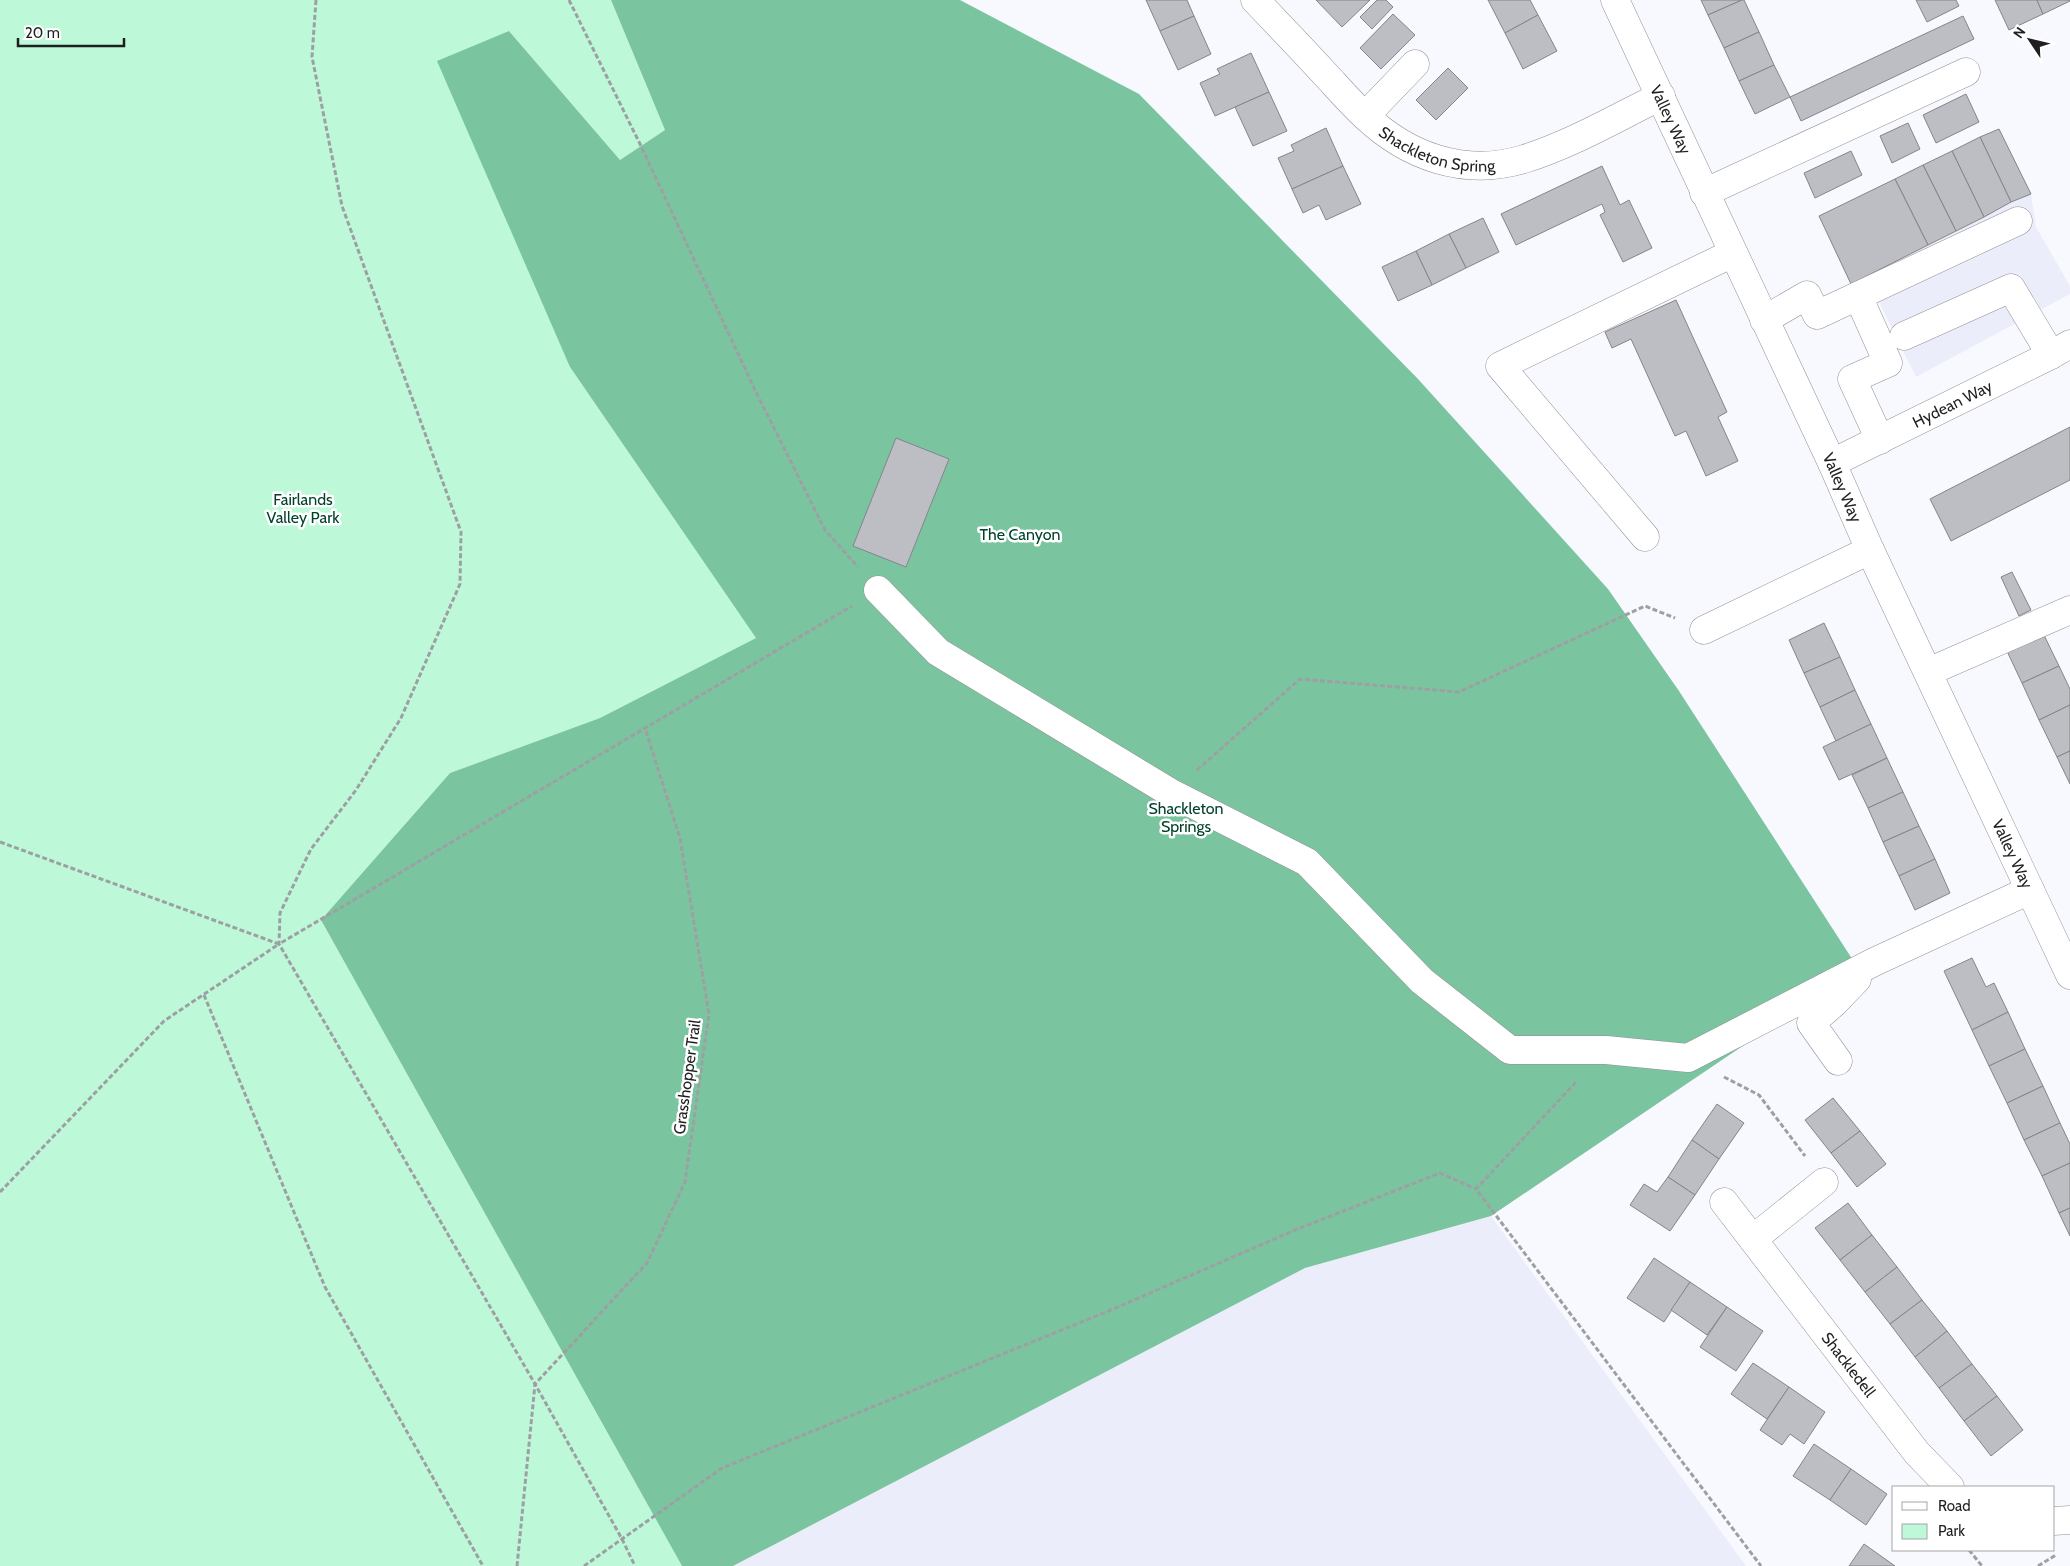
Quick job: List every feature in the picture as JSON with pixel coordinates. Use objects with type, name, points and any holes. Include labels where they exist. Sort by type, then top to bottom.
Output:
[{"type":"street","name":"Shackleton Spring","points":[[1255,0],[1365,116],[1388,135],[1414,152],[1442,161],[1472,166],[1522,159],[1556,147],[1661,96]]},
{"type":"street","name":"Valley Way","points":[[1615,0],[1832,463],[1870,550],[2070,975]]},
{"type":"street","points":[[1365,116],[1414,64]]},
{"type":"street","points":[[1704,193],[1966,72]]},
{"type":"street","points":[[1764,320],[1807,295],[1817,315],[2018,221]]},
{"type":"street","points":[[1645,537],[1500,366],[1733,254]]},
{"type":"street","points":[[1904,336],[2011,288],[2061,350]]},
{"type":"street","points":[[1858,296],[1888,363],[1852,379],[1880,440]]},
{"type":"street","name":"Hydean Way","points":[[1832,463],[2061,350]]},
{"type":"street","points":[[1704,630],[1870,550]]},
{"type":"street","points":[[878,590],[938,652],[1171,793],[1307,862],[1422,981],[1510,1050],[1606,1050],[1688,1058],[1874,962],[2030,890]]},
{"type":"street","points":[[1928,672],[2070,610]]},
{"type":"street","points":[[1838,1061],[1811,1023],[1874,962]]},
{"type":"street","points":[[1753,1239],[1824,1182]]},
{"type":"street","name":"Shackledell","points":[[1724,1202],[1917,1453],[1949,1486]]},
{"type":"street","points":[[2055,1521],[2070,1520]]},
{"type":"path","points":[[316,0],[312,58],[342,206],[461,532],[460,584],[401,718],[356,790],[312,849],[280,913],[279,944],[535,1384],[622,1539],[635,1566]]},
{"type":"path","points":[[0,1192],[164,1021],[279,944],[878,590],[825,530],[755,390],[641,146],[569,0]]},
{"type":"path","points":[[1171,793],[1300,679],[1459,692],[1645,606],[1704,630]]},
{"type":"path","name":"Grasshopper Trail","points":[[535,1384],[647,1263],[686,1182],[709,1014],[680,838],[645,728]]},
{"type":"path","points":[[0,842],[279,944]]},
{"type":"path","points":[[204,995],[325,1287],[483,1566]]},
{"type":"path","points":[[1476,1189],[1606,1050]]},
{"type":"path","points":[[1688,1058],[1759,1095],[1824,1182]]},
{"type":"path","points":[[584,1566],[722,1468],[1111,1310],[1295,1230],[1440,1173],[1476,1189],[1761,1566]]},
{"type":"path","points":[[516,1566],[535,1384]]},
{"type":"path","points":[[1971,1551],[1982,1566]]},
{"type":"path","points":[[2038,1566],[2062,1551]]},
{"type":"shaded area","points":[[1999,129],[2031,194],[2036,227],[2070,286],[2070,294],[1916,377],[1879,302],[1851,284],[1819,216]]},
{"type":"shaded area","points":[[1491,1216],[1746,1566],[733,1566],[1305,1268]]},
{"type":"green space","name":"Fairlands Valley Park","points":[[0,0],[611,0],[665,130],[620,160],[509,31],[570,367],[756,638],[600,718],[450,773],[321,920],[682,1566],[0,1566]]},
{"type":"green space","name":"Shackleton Springs","points":[[611,0],[960,0],[1139,94],[1418,379],[1608,589],[1679,691],[1858,968],[1491,1216],[1305,1268],[733,1566],[682,1566],[321,920],[450,773],[600,718],[756,638],[570,367],[437,61],[509,31],[620,160],[665,130]]},
{"type":"building","points":[[1146,0],[1187,0],[1194,16],[1160,31]]},
{"type":"building","points":[[1316,0],[1370,0],[1342,27]]},
{"type":"building","points":[[1377,0],[1386,0],[1393,7],[1372,29],[1360,17]]},
{"type":"building","points":[[1488,0],[1530,0],[1538,15],[1505,33]]},
{"type":"building","points":[[1701,0],[1742,0],[1708,15]]},
{"type":"building","points":[[1744,0],[1759,32],[1724,48],[1708,15]]},
{"type":"building","points":[[1916,0],[1956,0],[1959,6],[1927,22]]},
{"type":"building","points":[[1995,0],[2037,0],[2043,14],[2009,30]]},
{"type":"building","points":[[2037,0],[2070,0],[2070,1],[2043,14]]},
{"type":"building","points":[[1393,14],[1415,35],[1381,69],[1360,48]]},
{"type":"building","points":[[1538,15],[1557,51],[1523,69],[1505,33]]},
{"type":"building","points":[[1194,16],[1211,54],[1178,70],[1160,31]]},
{"type":"building","points":[[1963,16],[1974,39],[1801,121],[1790,97]]},
{"type":"building","points":[[1759,32],[1774,65],[1739,81],[1724,48]]},
{"type":"building","points":[[1251,53],[1269,92],[1215,116],[1200,83],[1220,74],[1217,69]]},
{"type":"building","points":[[1774,65],[1790,97],[1755,114],[1739,81]]},
{"type":"building","points":[[1448,68],[1468,88],[1436,120],[1416,100]]},
{"type":"building","points":[[1269,92],[1287,131],[1253,146],[1235,107]]},
{"type":"building","points":[[1966,94],[1979,122],[1936,143],[1923,115]]},
{"type":"building","points":[[1908,123],[1920,149],[1892,163],[1880,136]]},
{"type":"building","points":[[1326,128],[1343,166],[1292,189],[1278,158],[1294,151],[1291,145]]},
{"type":"building","points":[[1999,129],[2031,194],[2011,202],[1980,137]]},
{"type":"building","points":[[1980,137],[2011,202],[1984,217],[1952,151]]},
{"type":"building","points":[[1851,151],[1862,175],[1815,198],[1804,173]]},
{"type":"building","points":[[1952,151],[1984,217],[1956,231],[1923,165]]},
{"type":"building","points":[[1923,165],[1956,231],[1928,245],[1895,179]]},
{"type":"building","points":[[1343,166],[1361,204],[1326,220],[1319,205],[1303,213],[1292,189]]},
{"type":"building","points":[[1602,166],[1620,205],[1629,200],[1652,248],[1623,262],[1600,215],[1605,212],[1602,204],[1516,245],[1501,214]]},
{"type":"building","points":[[1895,179],[1928,245],[1851,284],[1819,216]]},
{"type":"building","points":[[1483,218],[1499,252],[1466,268],[1449,234]]},
{"type":"building","points":[[1449,234],[1466,268],[1432,285],[1416,251]]},
{"type":"building","points":[[1416,251],[1432,285],[1398,301],[1382,267]]},
{"type":"building","points":[[1676,300],[1727,412],[1718,417],[1738,461],[1706,476],[1686,431],[1675,436],[1631,339],[1612,348],[1605,332]]},
{"type":"building","points":[[2070,427],[2070,480],[1951,541],[1930,499]]},
{"type":"building","points":[[896,438],[949,459],[906,567],[853,546]]},
{"type":"building","points":[[2012,572],[2031,610],[2019,616],[2001,577]]},
{"type":"building","points":[[1824,623],[1840,657],[1804,673],[1789,640]]},
{"type":"building","points":[[2041,629],[2059,666],[2022,683],[2005,647]]},
{"type":"building","points":[[1840,657],[1855,690],[1820,707],[1804,673]]},
{"type":"building","points":[[2059,666],[2070,689],[2070,705],[2039,720],[2022,683]]},
{"type":"building","points":[[1855,690],[1871,724],[1836,741],[1820,707]]},
{"type":"building","points":[[2070,705],[2070,751],[2057,757],[2039,720]]},
{"type":"building","points":[[1871,724],[1887,758],[1839,780],[1823,747]]},
{"type":"building","points":[[2070,751],[2070,784],[2057,757]]},
{"type":"building","points":[[1887,758],[1903,792],[1868,808],[1852,775]]},
{"type":"building","points":[[1903,792],[1919,826],[1883,842],[1868,808]]},
{"type":"building","points":[[1919,826],[1935,859],[1899,876],[1883,842]]},
{"type":"building","points":[[1935,859],[1950,893],[1915,910],[1899,876]]},
{"type":"building","points":[[1972,958],[1986,987],[1994,983],[2008,1012],[1972,1030],[1944,971]]},
{"type":"building","points":[[2008,1012],[2025,1049],[1989,1066],[1972,1030]]},
{"type":"building","points":[[2025,1049],[2043,1086],[2007,1103],[1989,1066]]},
{"type":"building","points":[[2043,1086],[2060,1123],[2024,1140],[2007,1103]]},
{"type":"building","points":[[1833,1098],[1860,1131],[1831,1153],[1805,1120]]},
{"type":"building","points":[[1717,1104],[1744,1123],[1719,1159],[1692,1140]]},
{"type":"building","points":[[2060,1123],[2070,1144],[2070,1163],[2042,1176],[2024,1140]]},
{"type":"building","points":[[1860,1131],[1886,1164],[1857,1187],[1831,1153]]},
{"type":"building","points":[[1692,1140],[1719,1159],[1695,1195],[1668,1177]]},
{"type":"building","points":[[2070,1163],[2070,1208],[2059,1213],[2042,1176]]},
{"type":"building","points":[[1668,1177],[1695,1195],[1670,1231],[1630,1205],[1644,1184],[1657,1192]]},
{"type":"building","points":[[1848,1203],[1872,1235],[1840,1260],[1815,1228]]},
{"type":"building","points":[[2070,1208],[2070,1236],[2059,1213]]},
{"type":"building","points":[[1872,1235],[1897,1267],[1865,1292],[1840,1260]]},
{"type":"building","points":[[1654,1258],[1690,1282],[1664,1322],[1627,1298]]},
{"type":"building","points":[[1897,1267],[1922,1300],[1890,1324],[1865,1292]]},
{"type":"building","points":[[1690,1282],[1727,1307],[1707,1335],[1671,1310]]},
{"type":"building","points":[[1922,1300],[1947,1331],[1915,1357],[1890,1324]]},
{"type":"building","points":[[1727,1307],[1763,1331],[1736,1371],[1700,1347]]},
{"type":"building","points":[[1947,1331],[1972,1364],[1939,1388],[1915,1357]]},
{"type":"building","points":[[1753,1363],[1789,1387],[1767,1419],[1731,1394]]},
{"type":"building","points":[[1972,1364],[1997,1396],[1964,1421],[1939,1388]]},
{"type":"building","points":[[1789,1387],[1825,1412],[1804,1444],[1790,1434],[1782,1445],[1760,1430]]},
{"type":"building","points":[[1997,1396],[2023,1430],[1991,1456],[1964,1421]]},
{"type":"building","points":[[1814,1444],[1851,1469],[1830,1500],[1793,1476]]},
{"type":"building","points":[[1851,1469],[1887,1494],[1866,1525],[1830,1500]]},
{"type":"building","points":[[1864,1544],[1895,1566],[1849,1566]]},
{"type":"park label","name":"The Canyon","points":[[1020,534]]}]
